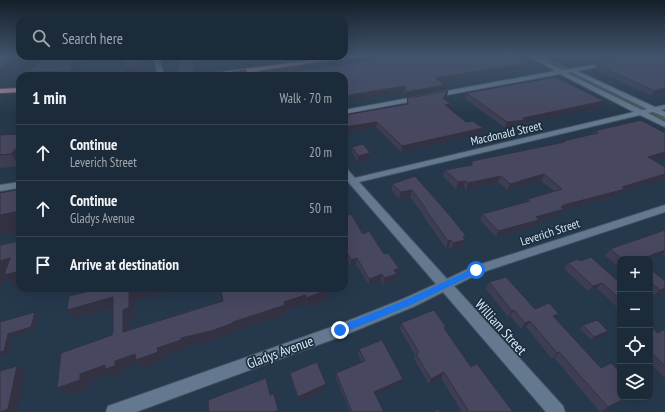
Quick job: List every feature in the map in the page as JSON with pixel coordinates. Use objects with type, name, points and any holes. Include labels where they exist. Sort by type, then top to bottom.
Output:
[{"type":"main road","points":[[0,91],[16,90]]},
{"type":"street","points":[[348,111],[543,75]]},
{"type":"street","points":[[567,75],[665,125]]},
{"type":"street","points":[[583,75],[665,115]]},
{"type":"street","name":"Macdonald Street","points":[[353,181],[665,108]]},
{"type":"street","name":"William Street","points":[[348,175],[444,286],[557,412]]},
{"type":"street","points":[[0,188],[16,186]]},
{"type":"street","name":"Leverich Street","points":[[444,286],[476,270],[665,208]]},
{"type":"street","name":"Gladys Avenue","points":[[114,412],[340,330],[408,303],[444,286]]},
{"type":"green space","points":[[568,75],[583,75],[665,115],[665,125]]},
{"type":"building","points":[[348,75],[453,75],[436,78],[445,85],[406,92],[405,86],[348,95]]},
{"type":"building","points":[[621,75],[665,75],[665,88],[654,91]]},
{"type":"building","points":[[556,77],[604,101],[523,118],[525,120],[507,122],[466,93]]},
{"type":"building","points":[[448,91],[443,98],[451,104],[445,105],[466,122],[473,121],[483,128],[402,146],[377,122],[348,126],[348,114],[408,104],[407,98]]},
{"type":"building","points":[[641,120],[665,133],[665,152],[648,157],[665,167],[665,174],[622,187],[625,189],[564,205],[561,207],[564,209],[536,217],[539,220],[498,231],[482,214],[530,201],[528,199],[562,189],[544,174],[510,184],[501,176],[468,183],[465,181],[458,182],[445,170],[472,165],[472,161],[565,142],[563,141],[598,133],[594,131]]},
{"type":"building","points":[[16,134],[16,148],[11,154],[0,155],[0,135]]},
{"type":"building","points":[[363,144],[370,153],[358,156],[352,147]]},
{"type":"building","points":[[415,176],[466,236],[463,237],[465,240],[453,243],[451,240],[448,241],[412,190],[401,192],[392,184]]},
{"type":"building","points":[[16,190],[16,212],[0,215],[0,193]]},
{"type":"building","points":[[351,214],[363,234],[369,231],[384,254],[388,253],[399,268],[394,270],[397,274],[384,278],[382,274],[369,279],[357,258],[351,260],[348,254],[348,215]]},
{"type":"building","points":[[665,230],[665,250],[649,256],[618,256],[610,249]]},
{"type":"building","points":[[16,242],[16,272],[4,275],[10,258],[0,261],[0,245]]},
{"type":"building","points":[[591,257],[617,280],[617,296],[602,283],[593,286],[568,263],[578,259],[580,261]]},
{"type":"building","points":[[653,271],[665,281],[665,288],[660,290],[653,284]]},
{"type":"building","points":[[506,277],[535,309],[549,303],[559,314],[553,316],[601,368],[611,363],[617,369],[617,400],[622,400],[608,407],[559,352],[557,353],[530,321],[525,323],[514,310],[512,311],[489,282]]},
{"type":"building","points":[[86,292],[129,292],[129,307],[123,310],[123,332],[223,301],[221,292],[322,292],[306,298],[305,295],[284,302],[285,305],[211,331],[181,338],[181,340],[157,348],[158,352],[136,360],[135,354],[115,361],[115,366],[105,369],[105,365],[80,374],[80,380],[57,388],[61,353],[112,335],[113,331],[113,297],[67,310],[69,296]]},
{"type":"building","points":[[434,310],[446,327],[444,328],[471,367],[477,364],[513,412],[469,412],[444,372],[431,379],[416,354],[419,352],[401,323]]},
{"type":"building","points":[[35,312],[31,327],[8,334],[4,351],[0,352],[0,322]]},
{"type":"building","points":[[597,320],[608,331],[594,337],[583,325]]},
{"type":"building","points":[[653,329],[658,333],[665,329],[665,366],[653,354]]},
{"type":"building","points":[[382,340],[403,379],[374,392],[384,412],[352,412],[336,373],[365,361],[359,349]]},
{"type":"building","points":[[317,362],[326,384],[298,397],[290,373]]},
{"type":"building","points":[[17,366],[8,409],[0,412],[0,371]]},
{"type":"building","points":[[266,378],[270,395],[274,394],[278,410],[274,412],[209,412],[208,400]]},
{"type":"building","points":[[438,409],[440,412],[433,412]]},
{"type":"route","points":[[340,330],[408,303],[476,270]]}]
